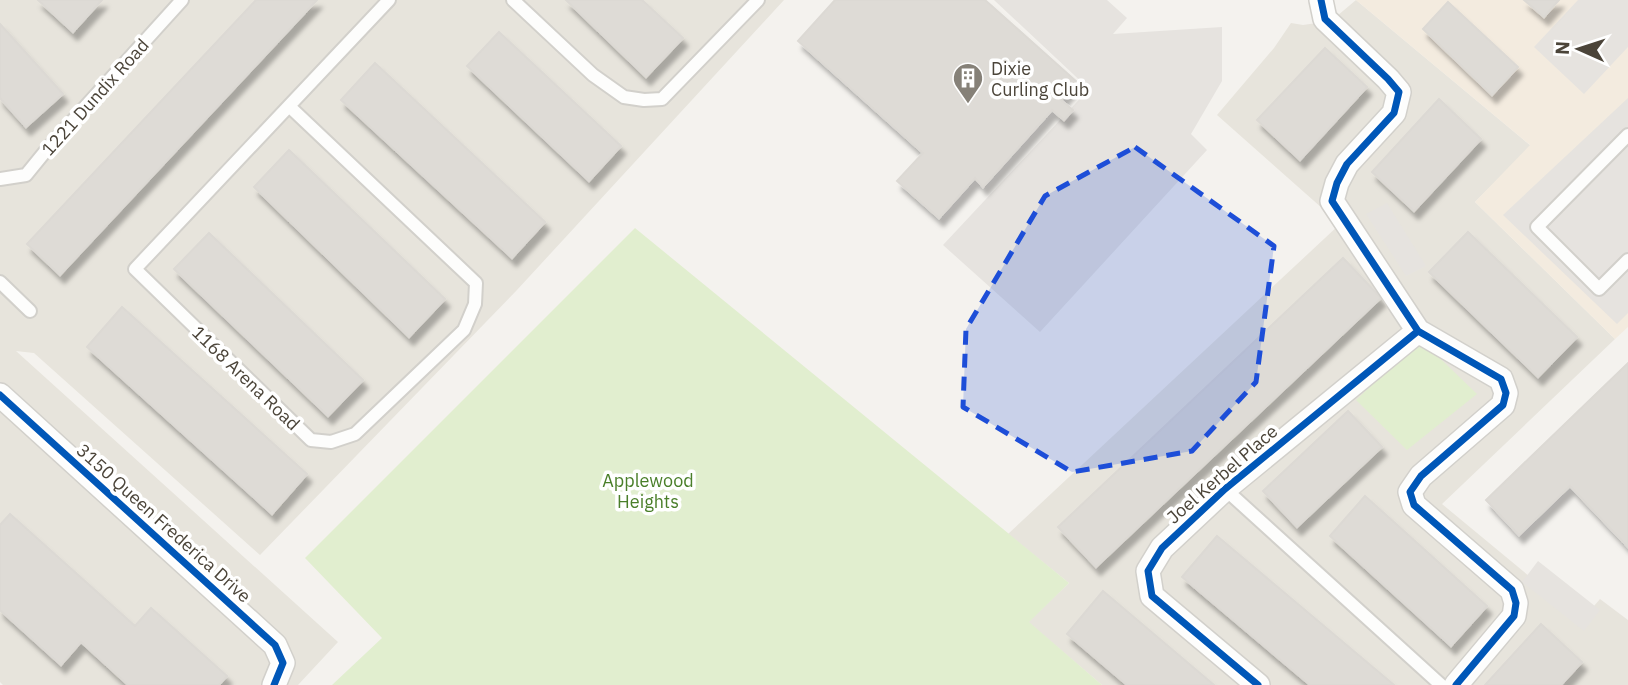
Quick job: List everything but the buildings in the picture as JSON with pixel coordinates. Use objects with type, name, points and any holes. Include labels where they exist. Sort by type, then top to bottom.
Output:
[{"type":"street","points":[[1321,0],[1325,19],[1399,92],[1394,113],[1347,164],[1337,183],[1332,201],[1418,331],[1501,379],[1506,393],[1503,405],[1421,476],[1410,492],[1414,505],[1512,590],[1516,603],[1514,616],[1456,685]]},
{"type":"street","name":"Joel Kerbel Place","points":[[1258,685],[1152,596],[1148,571],[1162,548],[1224,489],[1418,331]]},
{"type":"street","name":"3150 Queen Frederica Drive","points":[[0,395],[275,645],[283,663],[274,685]]},
{"type":"lane","name":"1221 Dundix Road","points":[[0,179],[26,176],[48,148],[182,0]]},
{"type":"lane","name":"1168 Arena Road","points":[[290,107],[476,284],[475,304],[464,330],[355,434],[331,442],[311,440],[135,269],[389,0]]},
{"type":"lane","points":[[513,0],[593,75],[624,97],[644,100],[662,99],[758,0]]},
{"type":"lane","points":[[1628,135],[1537,227],[1599,289],[1628,260]]},
{"type":"lane","points":[[0,282],[30,311]]},
{"type":"lane","points":[[1224,489],[1441,685]]},
{"type":"highlighted area","points":[[1135,147],[1274,246],[1256,382],[1192,451],[1072,472],[963,407],[966,329],[1045,196]]},
{"type":"shaded area","points":[[0,0],[784,0],[517,290],[260,555],[34,353],[16,351],[338,642],[298,685],[3,685],[0,682]]},
{"type":"shaded area","points":[[994,0],[1107,0],[1127,18],[1113,34],[1222,27],[1222,81],[1191,134],[1207,150],[1040,332],[943,245],[1089,89]]},
{"type":"shaded area","points":[[1356,0],[1531,146],[1475,202],[1615,339],[1442,504],[1582,620],[1600,599],[1628,620],[1628,685],[1102,685],[1028,622],[1069,583],[1008,534],[1340,224],[1217,115],[1274,48],[1291,23],[1303,25],[1324,22],[1337,16]]},
{"type":"shaded area","points":[[1356,0],[1628,0],[1628,327],[1615,339],[1475,202],[1530,145]]},
{"type":"shaded area","points":[[1578,0],[1628,0],[1628,47],[1584,94],[1534,47]]},
{"type":"shaded area","points":[[1628,98],[1628,313],[1617,324],[1503,215]]},
{"type":"shaded area","points":[[1387,203],[1426,266],[1406,276],[1366,214]]},
{"type":"shaded area","points":[[1538,561],[1600,610],[1584,631],[1522,582]]},
{"type":"green space","name":"Applewood Heights","points":[[635,228],[1069,583],[1029,622],[1102,685],[332,685],[382,638],[305,558]]},
{"type":"green space","points":[[1420,339],[1477,394],[1407,450],[1356,400]]},
{"type":"cycle path","points":[[1321,0],[1325,19],[1399,92],[1394,113],[1347,164],[1337,183],[1332,201],[1418,331],[1501,379],[1506,393],[1503,405],[1421,476],[1410,492],[1414,505],[1512,590],[1516,603],[1514,616],[1456,685]]},
{"type":"cycle path","points":[[1258,685],[1152,596],[1148,571],[1162,548],[1225,489],[1418,331]]},
{"type":"cycle path","points":[[0,395],[275,645],[283,663],[274,685]]},
{"type":"place","name":"Dixie Curling Club","points":[[968,105]]}]
